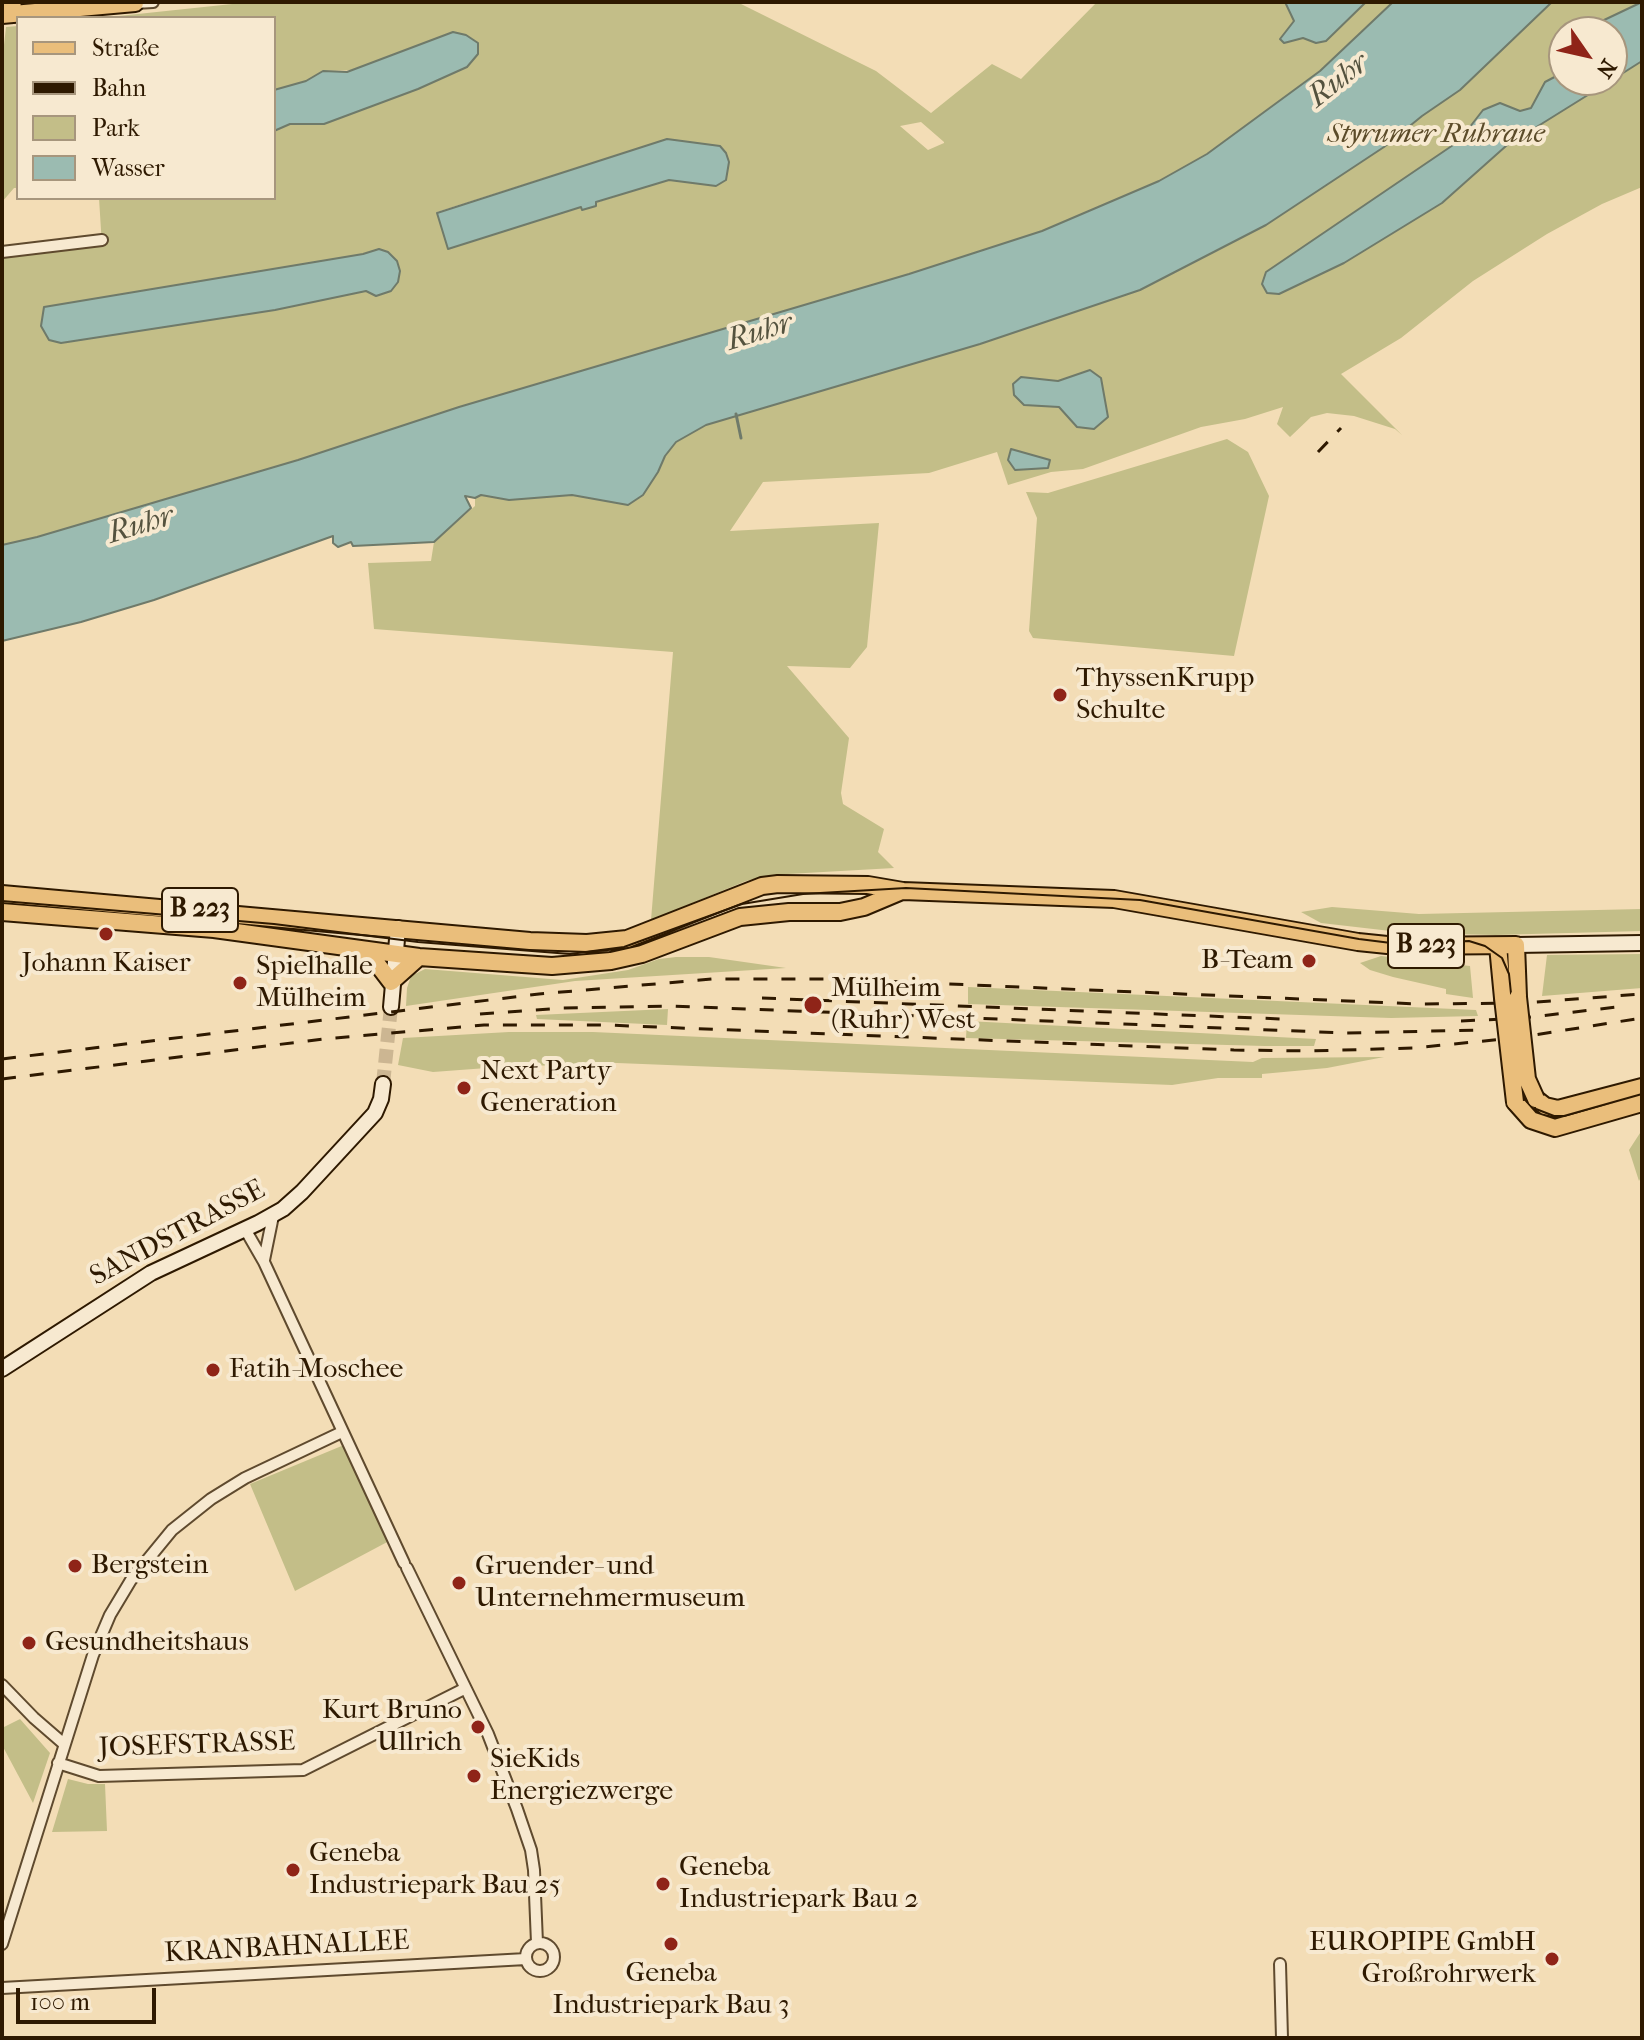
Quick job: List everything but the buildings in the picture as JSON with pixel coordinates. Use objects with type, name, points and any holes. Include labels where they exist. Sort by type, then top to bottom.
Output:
[{"type":"main road","points":[[7,8],[135,2]]},
{"type":"main road","name":"B 223","points":[[2,894],[530,941],[606,943],[650,932],[762,886],[797,883],[1142,902],[1346,940],[1397,946],[1507,945]]},
{"type":"main road","name":"B 223","points":[[2,912],[214,929],[419,957],[507,964],[579,965],[642,954],[740,917],[789,912],[829,914],[864,907],[903,891]]},
{"type":"main road","points":[[1507,945],[1515,1102],[1531,1120],[1555,1128],[1642,1103]]},
{"type":"main road","points":[[359,949],[378,965],[391,982],[419,957]]},
{"type":"main road","points":[[1510,998],[1527,1079],[1536,1099],[1545,1106],[1558,1109],[1642,1087]]},
{"type":"street","points":[[135,2],[153,2]]},
{"type":"street","points":[[2,252],[102,240]]},
{"type":"street","points":[[391,1007],[398,928]]},
{"type":"street","points":[[1507,945],[1642,943]]},
{"type":"street","name":"SANDSTRASSE","points":[[2,1369],[136,1282],[273,1216],[302,1192],[375,1113],[383,1084]]},
{"type":"street","points":[[264,1262],[273,1216]]},
{"type":"street","points":[[245,1229],[264,1262],[405,1566],[488,1734],[531,1850],[537,1943],[529,1947],[526,1959]]},
{"type":"street","points":[[2,1944],[58,1763],[60,1742],[110,1615],[131,1580],[155,1548],[219,1493],[342,1432]]},
{"type":"street","points":[[2,1685],[60,1742]]},
{"type":"street","name":"JOSEFSTRASSE","points":[[58,1763],[99,1776],[303,1770],[464,1689]]},
{"type":"street","name":"KRANBAHNALLEE","points":[[2,1988],[526,1959],[530,1967],[540,1971],[553,1964],[552,1949],[545,1943],[537,1943]]},
{"type":"street","points":[[1280,1964],[1282,2038]]},
{"type":"green space","name":"Styrumer Ruhraue","points":[[251,2],[737,2],[876,71],[931,113],[992,64],[1021,79],[1097,2],[1642,2],[1642,187],[1602,204],[1547,234],[1473,281],[1401,338],[1341,374],[1402,435],[1395,429],[1354,416],[1327,413],[1311,417],[1290,437],[1277,424],[1283,407],[1245,419],[1201,427],[1083,469],[1051,472],[1008,485],[997,452],[929,473],[763,482],[730,531],[879,523],[867,647],[850,668],[787,666],[849,738],[841,793],[843,804],[884,829],[878,852],[894,868],[770,875],[746,881],[651,920],[673,652],[374,629],[368,563],[431,561],[434,542],[475,506],[475,498],[480,495],[509,500],[572,495],[628,505],[658,472],[676,442],[2,594],[2,256],[102,246],[99,200],[276,200],[276,130],[290,124],[324,124],[467,67],[323,71],[306,81],[276,89],[276,16],[119,16]],"holes":[[[921,122],[944,142],[928,150],[900,126]],[[667,139],[716,186],[669,180],[595,203],[596,206],[583,210],[582,207],[449,249],[437,212]],[[379,249],[389,252],[397,261],[366,291],[275,310],[61,342],[44,307]]]},
{"type":"green space","points":[[16,26],[16,188],[2,202],[2,63],[6,27]]},
{"type":"green space","points":[[1227,439],[1248,452],[1269,496],[1234,656],[1033,638],[1029,631],[1037,518],[1026,492],[1048,493]]},
{"type":"green space","points":[[1332,907],[1419,914],[1642,909],[1642,931],[1495,935],[1408,933],[1321,923],[1301,912]]},
{"type":"green space","points":[[1642,954],[1642,988],[1542,996],[1547,955]]},
{"type":"green space","points":[[1381,956],[1470,966],[1473,998],[1446,994],[1446,989],[1393,977],[1370,970],[1360,963]]},
{"type":"green space","points":[[709,957],[786,968],[575,981],[406,1006],[411,976],[425,969],[563,980],[628,970],[659,959]]},
{"type":"green space","points":[[968,987],[1476,1010],[1478,1016],[1391,1018],[968,1004]]},
{"type":"green space","points":[[668,1009],[667,1025],[537,1019],[536,1015]]},
{"type":"green space","points":[[967,1021],[1316,1039],[1314,1046],[1265,1046],[966,1038]]},
{"type":"green space","points":[[509,1032],[593,1032],[1253,1062],[1262,1058],[1384,1057],[1327,1068],[1262,1074],[1262,1078],[1218,1078],[1172,1085],[592,1062],[590,1067],[527,1065],[433,1072],[398,1065],[403,1038]]},
{"type":"green space","points":[[1642,1130],[1642,1175],[1639,1181],[1629,1150]]},
{"type":"green space","points":[[344,1445],[391,1540],[295,1591],[250,1484]]},
{"type":"green space","points":[[20,1719],[50,1753],[33,1803],[2,1745],[2,1728]]},
{"type":"green space","points":[[68,1779],[105,1784],[107,1831],[52,1832]]},
{"type":"water","points":[[1285,2],[1366,2],[1326,41],[1316,43],[1303,38],[1284,43],[1280,39],[1294,21]]},
{"type":"water","name":"Ruhr","points":[[1393,2],[1552,2],[1460,90],[1384,147],[1266,225],[1140,290],[980,344],[706,425],[676,442],[643,495],[628,505],[572,495],[509,500],[481,495],[475,498],[465,496],[471,508],[434,542],[353,546],[351,542],[338,547],[333,543],[333,536],[154,600],[2,641],[2,545],[298,460],[459,407],[909,274],[1042,231],[1159,181],[1207,154],[1320,71]]},
{"type":"water","points":[[1642,2],[1642,61],[1628,70],[1628,16],[1613,16]]},
{"type":"water","points":[[453,32],[466,35],[478,43],[478,54],[467,67],[418,89],[324,124],[290,124],[276,130],[276,89],[306,81],[323,71],[347,72]]},
{"type":"water","points":[[1548,80],[1548,96],[1586,96],[1506,146],[1442,203],[1344,263],[1279,294],[1267,293],[1262,284],[1266,272],[1459,141],[1483,110],[1500,103],[1520,111],[1531,108]]},
{"type":"water","points":[[667,139],[720,146],[729,162],[726,180],[716,186],[669,180],[596,202],[596,206],[582,210],[581,207],[448,249],[437,213]]},
{"type":"water","points":[[379,249],[388,252],[397,261],[400,271],[398,282],[391,291],[376,296],[366,291],[275,310],[61,343],[49,340],[41,326],[44,307]]},
{"type":"water","points":[[1090,370],[1101,378],[1108,417],[1094,429],[1077,427],[1059,407],[1024,405],[1014,395],[1013,384],[1021,377],[1058,381]]},
{"type":"water","points":[[1011,449],[1050,460],[1048,468],[1015,470],[1008,460]]},
{"type":"waterway","points":[[736,414],[741,438]]},
{"type":"tunnel","points":[[383,1084],[391,1007]]},
{"type":"tram line","points":[[2,901],[570,954],[624,947],[742,904],[803,894],[906,888],[1140,900],[1359,939],[1399,944],[1469,941],[1485,946],[1502,958],[1509,974],[1520,1081],[1525,1095],[1536,1109],[1554,1116],[1564,1116],[1642,1094]]},
{"type":"railway","points":[[1318,452],[1341,428]]},
{"type":"railway","points":[[2,1059],[539,994],[712,979],[832,979],[1418,1004],[1523,1003],[1642,994]]},
{"type":"railway","points":[[762,998],[1282,1019]]},
{"type":"railway","points":[[480,1014],[563,1008],[672,1006],[1347,1033],[1479,1030]]},
{"type":"railway","points":[[1461,1021],[1523,1018],[1617,1007]]},
{"type":"railway","points":[[2,1079],[323,1039],[484,1025],[606,1025],[1310,1051],[1413,1048],[1515,1038],[1642,1018]]},
{"type":"place","name":"ThyssenKrupp Schulte","points":[[1060,695]]},
{"type":"place","name":"Johann Kaiser","points":[[106,934]]},
{"type":"place","name":"B-Team","points":[[1309,961]]},
{"type":"place","name":"Spielhalle Mülheim","points":[[240,983]]},
{"type":"place","name":"Mülheim (Ruhr) West","points":[[813,1005]]},
{"type":"place","name":"Next Party Generation","points":[[464,1088]]},
{"type":"place","name":"Fatih-Moschee","points":[[213,1370]]},
{"type":"place","name":"Bergstein","points":[[75,1566]]},
{"type":"place","name":"Gruender- und Unternehmermuseum","points":[[459,1583]]},
{"type":"place","name":"Gesundheitshaus","points":[[29,1643]]},
{"type":"place","name":"Kurt Bruno Ullrich","points":[[478,1727]]},
{"type":"place","name":"SieKids Energiezwerge","points":[[474,1776]]},
{"type":"place","name":"Geneba Industriepark Bau 25","points":[[293,1870]]},
{"type":"place","name":"Geneba Industriepark Bau 2","points":[[663,1884]]},
{"type":"place","name":"Geneba Industriepark Bau 3","points":[[671,1944]]},
{"type":"place","name":"EUROPIPE GmbH Großrohrwerk","points":[[1552,1959]]}]
